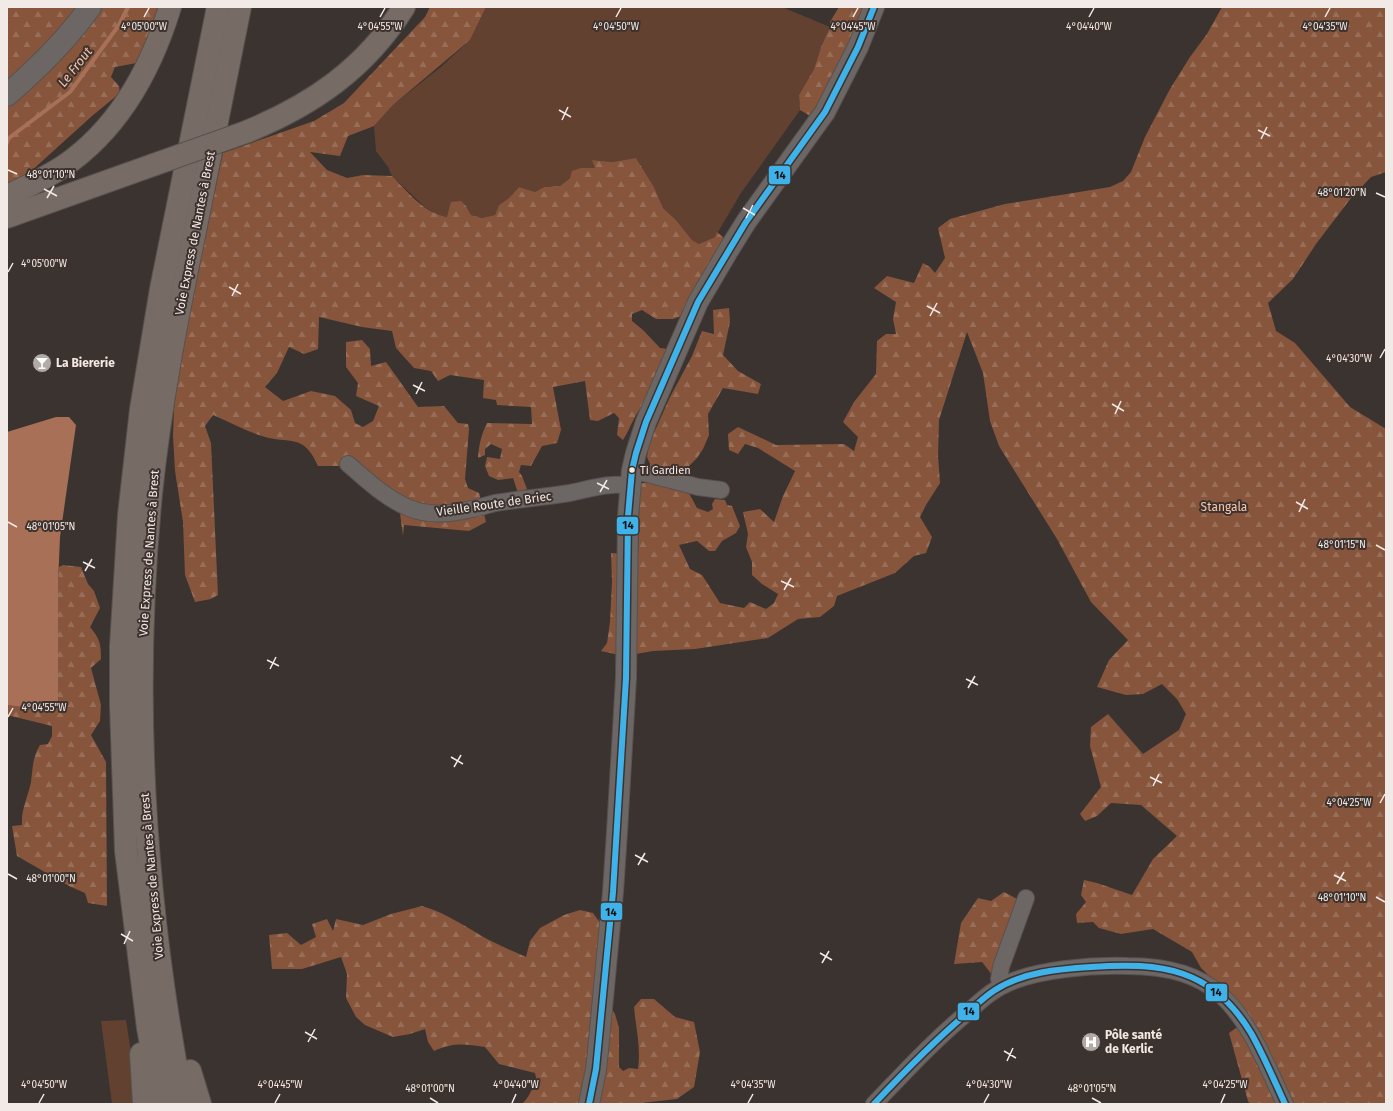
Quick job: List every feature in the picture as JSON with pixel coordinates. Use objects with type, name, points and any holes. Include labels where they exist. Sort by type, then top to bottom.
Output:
[{"type":"highway","points":[[7,196],[42,179],[64,166],[86,149],[114,120],[130,96],[151,58],[160,38],[170,7]]},
{"type":"highway","name":"Voie Express de Nantes à Brest","points":[[162,1104],[148,1028],[129,887],[125,843],[121,706],[121,646],[129,515],[142,409],[161,290],[218,7]]},
{"type":"highway","name":"Voie Express de Nantes à Brest","points":[[184,1104],[165,1003],[151,896],[145,822],[143,763],[144,593],[152,486],[173,340],[240,7]]},
{"type":"highway","points":[[7,217],[246,132],[296,110],[328,89],[345,75],[379,42],[404,7]]},
{"type":"highway","points":[[129,887],[144,1104]]},
{"type":"highway","points":[[165,1003],[190,1071],[200,1104]]},
{"type":"main road","points":[[7,95],[39,65],[74,28],[90,7]]},
{"type":"street","points":[[589,1104],[596,1069],[601,1027],[614,877],[626,678],[626,562],[631,478],[638,446],[646,422],[698,302],[746,222],[824,112],[858,47],[874,7]]},
{"type":"street","name":"Vieille Route de Briec","points":[[348,464],[382,493],[409,508],[430,513],[471,510],[494,503],[620,484],[631,478],[721,490]]},
{"type":"street","points":[[1004,985],[999,979],[1001,967],[1026,898]]},
{"type":"street","points":[[874,1104],[940,1036],[979,1002],[1004,985],[1034,975],[1102,966],[1150,967],[1182,973],[1207,985],[1221,995],[1249,1030],[1285,1104]]},
{"type":"shaded area","points":[[486,7],[782,7],[830,27],[821,47],[814,69],[799,95],[800,110],[741,193],[715,237],[699,244],[692,240],[676,220],[663,208],[654,187],[636,158],[612,162],[592,160],[596,168],[581,168],[560,186],[544,187],[535,192],[519,187],[509,198],[499,205],[495,215],[482,218],[471,215],[466,206],[447,217],[437,215],[425,207],[392,176],[388,167],[376,151],[374,126],[393,105],[442,66],[470,40]]},
{"type":"shaded area","points":[[56,417],[69,417],[76,425],[60,537],[58,584],[58,705],[49,711],[7,705],[7,432]]},
{"type":"shaded area","points":[[126,1020],[139,1104],[112,1104],[101,1021]]},
{"type":"green space","points":[[7,7],[165,7],[142,62],[115,67],[111,77],[119,86],[120,93],[92,116],[29,173],[7,185]]},
{"type":"green space","points":[[430,7],[486,7],[470,40],[393,105],[374,126],[348,136],[340,156],[310,152],[327,170],[347,178],[363,175],[392,176],[417,201],[439,215],[447,217],[451,202],[461,201],[471,215],[482,218],[495,215],[499,205],[509,198],[519,187],[535,192],[544,187],[560,186],[570,178],[572,171],[581,168],[595,168],[592,160],[612,162],[636,158],[654,187],[663,208],[676,220],[692,240],[699,244],[715,237],[717,232],[725,239],[689,299],[681,316],[673,319],[656,319],[642,310],[632,314],[632,321],[660,348],[668,349],[647,402],[639,410],[623,440],[617,435],[619,418],[614,413],[598,421],[590,420],[585,381],[553,387],[561,430],[557,443],[542,446],[531,466],[521,465],[519,472],[527,489],[518,493],[513,478],[498,480],[489,476],[485,466],[487,457],[500,459],[502,449],[491,444],[485,449],[485,455],[478,458],[479,449],[487,423],[532,424],[531,407],[497,405],[496,400],[483,398],[484,380],[450,375],[438,381],[431,371],[414,368],[396,348],[392,331],[362,327],[319,317],[318,349],[304,354],[289,347],[277,373],[265,387],[283,401],[311,391],[335,396],[351,410],[355,423],[363,427],[373,421],[379,406],[356,396],[358,383],[346,367],[346,342],[362,340],[370,349],[371,366],[386,362],[418,407],[444,406],[458,423],[468,424],[469,429],[465,479],[468,488],[479,493],[486,522],[469,531],[404,525],[403,536],[398,498],[355,466],[318,466],[307,448],[301,444],[262,436],[213,415],[205,426],[211,443],[218,595],[211,599],[195,602],[185,575],[183,522],[175,471],[173,436],[174,409],[179,367],[193,286],[223,153],[314,121],[344,103],[425,17]]},
{"type":"green space","points":[[839,7],[870,7],[812,117],[800,110],[799,95],[814,69],[821,47],[830,27],[830,22]]},
{"type":"green space","name":"Stangala","points":[[1222,7],[1386,7],[1386,172],[1371,177],[1351,198],[1316,244],[1293,279],[1268,303],[1276,331],[1295,343],[1350,407],[1386,429],[1386,1104],[1250,1104],[1229,1033],[1236,1028],[1248,1024],[1231,997],[1201,968],[1192,952],[1153,929],[1121,934],[1099,928],[1093,922],[1077,923],[1076,914],[1086,902],[1081,895],[1084,880],[1132,895],[1153,859],[1177,836],[1141,805],[1111,803],[1097,816],[1085,821],[1080,814],[1101,787],[1090,746],[1091,727],[1108,714],[1143,754],[1179,730],[1186,714],[1177,699],[1162,684],[1143,694],[1126,695],[1097,687],[1109,660],[1128,640],[1091,602],[1057,539],[999,446],[990,421],[983,373],[967,332],[939,420],[938,456],[940,483],[920,517],[932,537],[926,553],[914,556],[895,573],[837,596],[834,606],[820,617],[798,619],[768,638],[695,649],[653,651],[624,656],[601,651],[607,643],[610,622],[612,581],[611,553],[638,555],[640,484],[647,482],[650,464],[647,457],[649,444],[670,397],[692,356],[702,331],[714,334],[713,310],[729,308],[730,322],[723,355],[738,371],[761,384],[758,394],[723,388],[708,414],[709,435],[703,449],[697,458],[686,469],[684,484],[697,508],[708,512],[713,509],[712,504],[715,499],[725,500],[727,505],[732,506],[740,526],[736,533],[722,541],[715,551],[709,551],[697,541],[679,545],[690,569],[702,575],[720,603],[744,608],[750,602],[766,609],[774,603],[778,594],[762,584],[752,575],[752,562],[746,547],[748,534],[743,512],[760,509],[774,522],[783,496],[795,471],[758,448],[745,444],[738,454],[729,450],[728,434],[738,427],[776,445],[844,444],[854,451],[858,437],[843,422],[854,402],[876,374],[877,341],[886,334],[896,334],[893,319],[896,302],[874,288],[887,276],[914,283],[923,263],[930,267],[935,273],[945,258],[938,228],[950,219],[1005,204],[1110,187],[1123,181],[1131,172],[1145,137],[1170,89],[1190,57],[1207,34]]},
{"type":"green space","points":[[63,565],[81,567],[88,584],[94,591],[100,608],[90,627],[96,635],[101,649],[101,659],[91,668],[101,705],[100,721],[91,735],[106,762],[107,906],[88,903],[85,893],[69,886],[17,856],[12,826],[22,825],[25,803],[31,782],[33,763],[40,745],[48,744],[52,736],[52,726],[7,715],[7,705],[49,711],[59,567]]},
{"type":"green space","points":[[1004,892],[1021,901],[993,976],[982,962],[954,964],[961,923],[978,898],[991,901]]},
{"type":"green space","points":[[422,906],[448,917],[489,940],[526,957],[530,941],[540,928],[564,915],[580,910],[593,913],[603,927],[601,990],[615,1014],[619,1028],[619,1067],[623,1071],[629,1068],[638,1069],[639,1046],[634,1007],[641,999],[654,999],[675,1017],[694,1022],[700,1052],[694,1087],[677,1099],[632,1104],[522,1104],[527,1099],[537,1082],[535,1073],[499,1064],[485,1047],[459,1044],[447,1046],[434,1051],[428,1042],[425,1029],[410,1034],[393,1037],[365,1025],[356,1017],[346,998],[347,974],[341,957],[302,969],[272,969],[269,935],[287,933],[301,945],[316,937],[312,924],[327,919],[333,931],[336,919],[363,925],[391,914]]},
{"type":"waterway","name":"Le Frout","points":[[7,143],[9,138],[70,92],[119,25],[128,7]]},
{"type":"transit line","name":"14","points":[[589,1104],[596,1069],[613,892],[626,678],[628,516],[632,470],[636,453],[646,422],[698,302],[746,222],[825,112],[858,47],[874,7]]},
{"type":"transit line","name":"14","points":[[874,1104],[941,1036],[995,990],[1017,979],[1042,972],[1116,966],[1140,966],[1183,974],[1202,982],[1219,995],[1236,1011],[1251,1033],[1265,1059],[1285,1104]]},
{"type":"place","name":"La Biererie","points":[[42,363]]},
{"type":"place","name":"Ti Gardien","points":[[632,470]]},
{"type":"place","name":"Pôle santé de Kerlic","points":[[1091,1042]]}]
